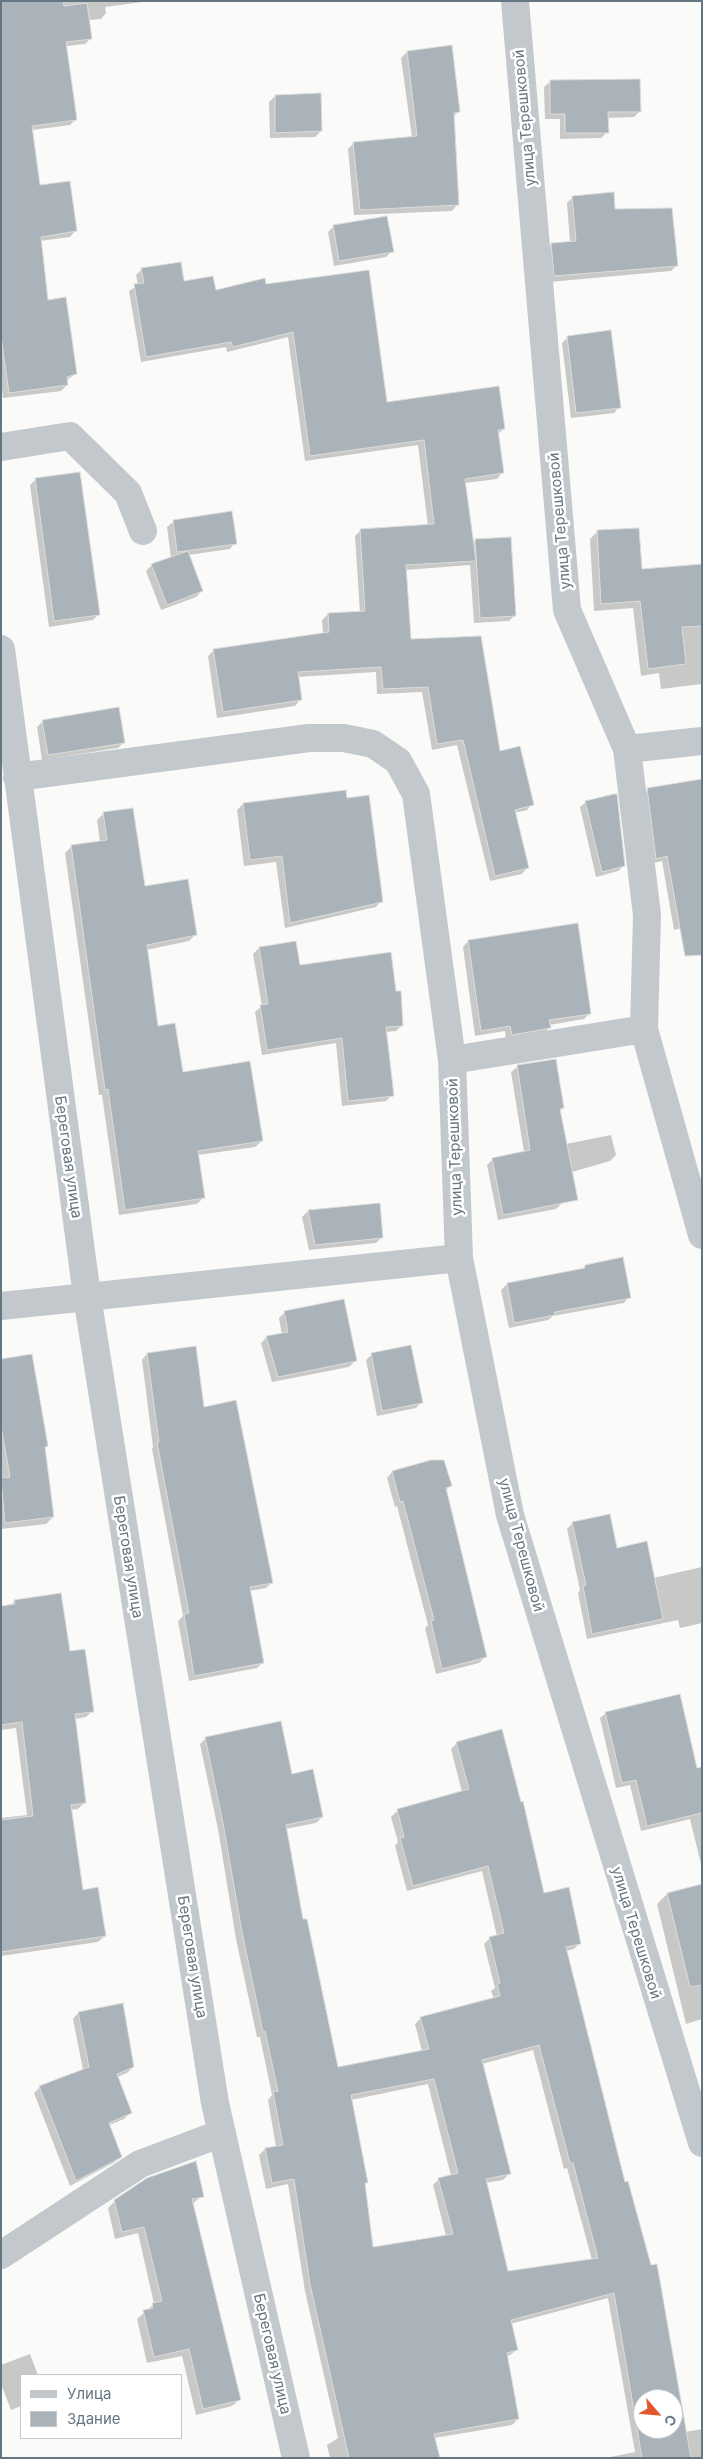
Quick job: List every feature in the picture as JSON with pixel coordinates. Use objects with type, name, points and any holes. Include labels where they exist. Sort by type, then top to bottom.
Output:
[{"type":"street","name":"улица Терешковой","points":[[515,1],[567,610],[627,749],[647,915],[644,1029],[702,1236]]},
{"type":"street","points":[[1,447],[70,436],[128,493],[143,531]]},
{"type":"street","name":"Береговая улица","points":[[1,649],[87,1296],[214,2093],[296,2458]]},
{"type":"street","points":[[17,777],[309,738],[344,738],[373,744],[398,761],[416,794],[452,1060]]},
{"type":"street","points":[[627,749],[702,741]]},
{"type":"street","name":"улица Терешковой","points":[[644,1029],[452,1060],[459,1258],[510,1515],[702,2144]]},
{"type":"street","points":[[1,1306],[459,1258]]},
{"type":"street","points":[[1,2255],[140,2164],[222,2133]]},
{"type":"building","points":[[1,1],[63,1],[64,6],[87,3],[92,39],[66,42],[77,120],[32,126],[40,185],[70,181],[77,231],[41,237],[48,300],[66,297],[77,374],[67,377],[68,385],[9,393],[1,336]]},
{"type":"building","points":[[452,45],[460,112],[454,113],[459,205],[360,210],[353,142],[417,136],[407,51]]},
{"type":"building","points":[[640,79],[641,112],[608,112],[609,133],[565,133],[565,114],[550,114],[550,80]]},
{"type":"building","points":[[321,93],[322,131],[275,133],[275,95]]},
{"type":"building","points":[[614,192],[615,209],[672,208],[678,266],[554,276],[551,243],[576,241],[572,196]]},
{"type":"building","points":[[387,216],[394,252],[339,261],[333,225]]},
{"type":"building","points":[[181,262],[184,281],[213,276],[216,290],[265,278],[266,284],[369,270],[387,402],[499,386],[505,429],[498,430],[504,473],[465,479],[476,561],[406,565],[411,639],[481,636],[500,751],[520,746],[534,805],[515,810],[529,868],[495,876],[463,740],[437,744],[428,687],[383,689],[381,667],[298,672],[302,700],[223,712],[213,649],[329,632],[328,613],[365,611],[360,529],[434,524],[424,440],[310,456],[293,332],[233,347],[231,342],[146,357],[134,284],[144,283],[141,268]]},
{"type":"building","points":[[611,330],[621,408],[576,413],[567,336]]},
{"type":"building","points":[[80,472],[100,615],[54,621],[35,478]]},
{"type":"building","points":[[232,511],[237,544],[177,552],[173,520]]},
{"type":"building","points":[[639,528],[642,569],[702,564],[702,626],[682,627],[686,664],[648,669],[640,601],[601,604],[597,530]]},
{"type":"building","points":[[511,537],[516,616],[480,618],[475,539]]},
{"type":"building","points":[[188,551],[203,591],[167,605],[151,564]]},
{"type":"building","points":[[119,707],[125,743],[48,755],[42,720]]},
{"type":"building","points":[[702,779],[702,955],[685,956],[667,856],[656,859],[647,788]]},
{"type":"building","points":[[346,790],[347,798],[369,795],[383,902],[290,923],[282,856],[250,860],[243,803]]},
{"type":"building","points":[[617,794],[625,866],[602,872],[585,801]]},
{"type":"building","points":[[133,808],[145,886],[188,879],[197,935],[147,945],[158,1026],[175,1023],[183,1072],[250,1061],[263,1141],[198,1151],[205,1198],[125,1210],[108,1089],[105,1090],[71,845],[107,840],[103,812]]},
{"type":"building","points":[[578,923],[591,1014],[549,1020],[551,1028],[512,1035],[510,1026],[481,1031],[468,940]]},
{"type":"building","points":[[296,941],[300,965],[391,952],[396,991],[401,991],[403,1026],[386,1027],[394,1096],[348,1101],[342,1038],[267,1050],[260,1005],[268,1004],[259,947]]},
{"type":"building","points":[[556,1059],[564,1108],[560,1109],[578,1200],[503,1215],[492,1158],[530,1150],[517,1065]]},
{"type":"building","points":[[380,1203],[383,1238],[315,1245],[308,1210]]},
{"type":"building","points":[[623,1257],[631,1298],[555,1312],[555,1315],[514,1323],[507,1283],[585,1268],[585,1265]]},
{"type":"building","points":[[344,1299],[357,1361],[278,1377],[266,1336],[288,1332],[284,1311]]},
{"type":"building","points":[[411,1345],[423,1403],[382,1411],[371,1353]]},
{"type":"building","points":[[196,1346],[204,1407],[236,1400],[273,1583],[250,1587],[264,1663],[194,1676],[184,1614],[189,1613],[157,1442],[159,1442],[147,1353]]},
{"type":"building","points":[[32,1354],[48,1446],[45,1447],[54,1517],[5,1523],[1,1478],[10,1477],[1,1426],[1,1359]]},
{"type":"building","points":[[431,1460],[444,1460],[452,1486],[446,1488],[487,1657],[442,1669],[431,1621],[434,1620],[403,1501],[400,1502],[392,1471]]},
{"type":"building","points":[[610,1514],[617,1548],[647,1541],[663,1619],[592,1634],[583,1586],[586,1585],[572,1522]]},
{"type":"building","points":[[61,1593],[70,1651],[85,1649],[94,1712],[75,1714],[86,1803],[71,1805],[83,1890],[98,1887],[106,1936],[1,1952],[1,1820],[33,1816],[22,1722],[1,1725],[1,1606],[15,1604],[14,1600]]},
{"type":"building","points":[[680,1694],[697,1768],[702,1767],[702,1813],[647,1826],[636,1780],[622,1783],[605,1712]]},
{"type":"building","points":[[281,1721],[292,1774],[313,1769],[323,1817],[286,1825],[303,1919],[307,1919],[338,2067],[429,2049],[420,2017],[500,1996],[497,1984],[500,1983],[489,1937],[504,1933],[488,1866],[413,1886],[400,1838],[404,1837],[397,1809],[469,1789],[456,1742],[502,1729],[521,1802],[523,1801],[544,1893],[569,1887],[581,1944],[566,1947],[625,2182],[628,2181],[651,2265],[657,2264],[679,2389],[633,2389],[633,2405],[614,2293],[511,2320],[518,2350],[507,2353],[519,2419],[434,2434],[440,2458],[349,2458],[310,2284],[294,2179],[272,2183],[265,2148],[283,2145],[273,2092],[278,2091],[265,2031],[263,2032],[242,1932],[223,1823],[205,1737]],"holes":[[[539,2045],[570,2163],[573,2163],[598,2258],[508,2271],[486,2179],[511,2174],[482,2060]],[[434,2079],[458,2173],[438,2178],[453,2234],[373,2247],[365,2183],[368,2183],[351,2095]]]},
{"type":"building","points":[[702,1884],[702,1985],[690,1987],[667,1893]]},
{"type":"building","points":[[123,2003],[134,2067],[117,2074],[132,2113],[109,2123],[122,2157],[76,2181],[39,2086],[89,2067],[78,2012]]},
{"type":"building","points":[[196,2161],[204,2197],[192,2199],[241,2400],[203,2409],[189,2349],[154,2357],[143,2310],[153,2308],[152,2303],[162,2301],[144,2227],[122,2232],[114,2200],[147,2178]]},
{"type":"building","points":[[683,2412],[691,2458],[642,2458],[639,2439],[683,2439]]}]
